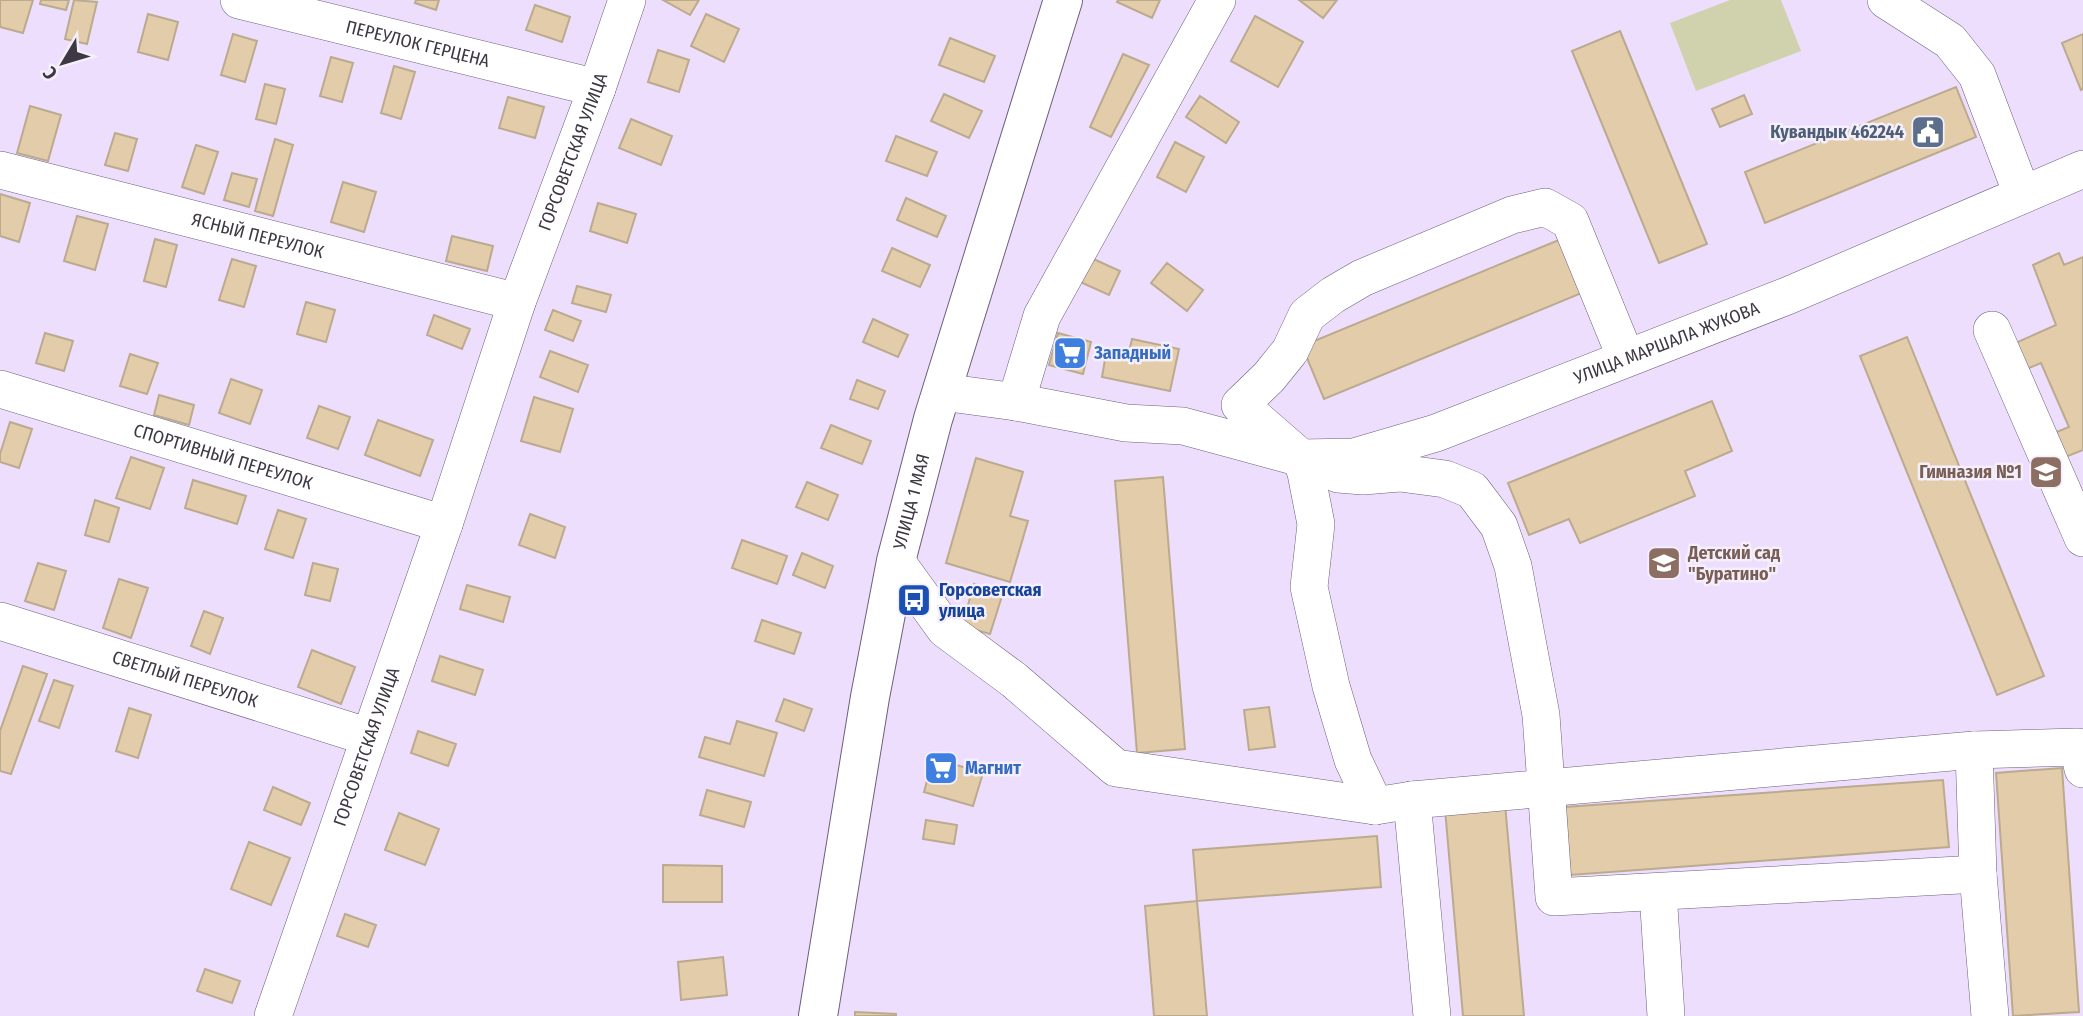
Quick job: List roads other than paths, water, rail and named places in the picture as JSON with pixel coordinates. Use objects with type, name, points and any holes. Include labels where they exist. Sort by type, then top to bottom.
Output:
[{"type":"main road","name":"УЛИЦА 1 МАЯ","points":[[818,1016],[870,697],[896,561],[933,419],[1063,0]]},
{"type":"street","name":"ПЕРЕУЛОК ГЕРЦЕНА","points":[[239,0],[597,88]]},
{"type":"street","name":"ГОРСОВЕТСКАЯ УЛИЦА","points":[[272,1016],[444,524],[517,302],[627,0]]},
{"type":"street","points":[[1016,402],[1042,316],[1217,0]]},
{"type":"street","points":[[1886,0],[1950,41],[1977,75],[2022,194]]},
{"type":"street","name":"УЛИЦА МАРШАЛА ЖУКОВА","points":[[1303,466],[1354,457],[1436,433],[1787,296],[2083,169]]},
{"type":"street","name":"ЯСНЫЙ ПЕРЕУЛОК","points":[[0,170],[517,302]]},
{"type":"street","points":[[1375,806],[1353,760],[1331,686],[1309,587],[1317,524],[1303,466],[1240,405],[1269,377],[1290,351],[1307,315],[1333,295],[1362,278],[1512,215],[1545,206],[1570,221],[1626,358]]},
{"type":"street","points":[[1992,330],[2083,538]]},
{"type":"street","name":"СПОРТИВНЫЙ ПЕРЕУЛОК","points":[[0,389],[444,524]]},
{"type":"street","points":[[942,392],[1016,402],[1126,423],[1183,426],[1303,466],[1363,476],[1400,473],[1445,479],[1472,490],[1499,526],[1513,566],[1541,715],[1554,897],[1978,874]]},
{"type":"street","points":[[896,561],[945,629],[1014,680],[1116,768],[1375,806],[1412,800],[1974,750],[2080,758]]},
{"type":"street","name":"СВЕТЛЫЙ ПЕРЕУЛОК","points":[[0,621],[369,737]]},
{"type":"street","points":[[1974,750],[1978,874],[1990,1016]]},
{"type":"street","points":[[1412,800],[1432,1016]]},
{"type":"street","points":[[1658,892],[1666,1016]]},
{"type":"place","name":"Кувандык 462244","points":[[1928,132]]},
{"type":"place","name":"Западный","points":[[1070,353]]},
{"type":"place","name":"Гимназия №1","points":[[2046,472]]},
{"type":"place","name":"Детский сад \"Буратино\"","points":[[1664,563]]},
{"type":"place","name":"Горсоветская улица","points":[[914,600]]},
{"type":"place","name":"Магнит","points":[[941,768]]}]
